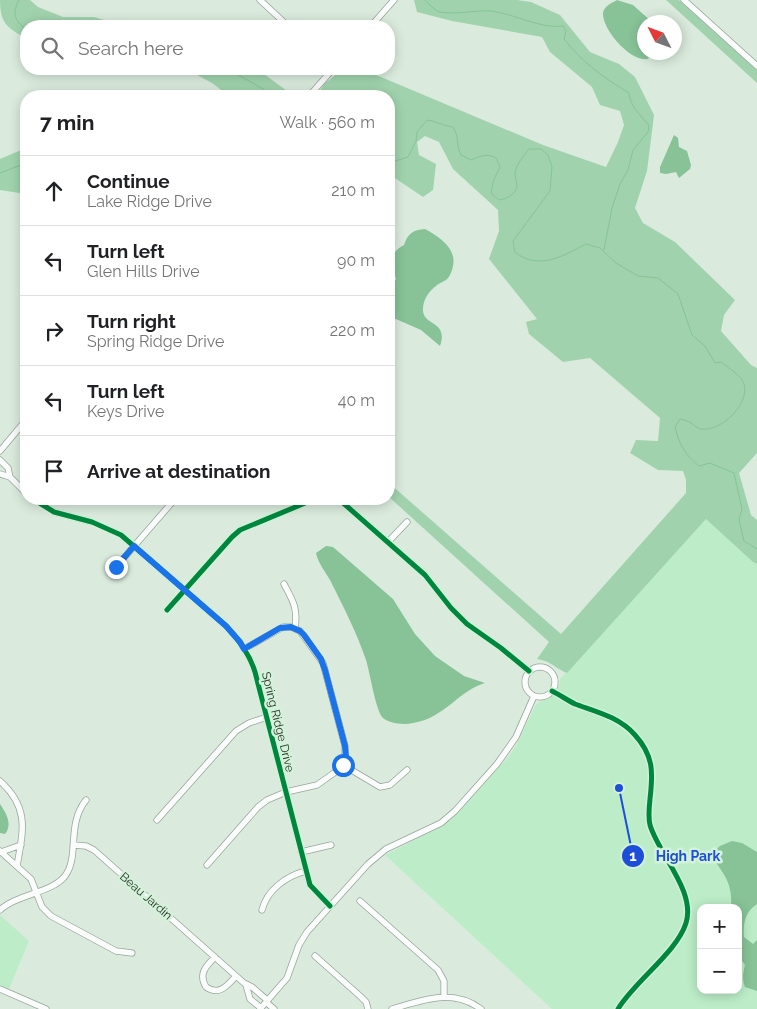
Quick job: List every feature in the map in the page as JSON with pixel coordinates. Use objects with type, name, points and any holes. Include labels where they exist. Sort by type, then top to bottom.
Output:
[{"type":"street","points":[[260,0],[282,20]]},
{"type":"street","points":[[376,20],[394,0]]},
{"type":"street","points":[[684,0],[757,66]]},
{"type":"street","points":[[314,90],[328,75]]},
{"type":"street","points":[[0,450],[20,427]]},
{"type":"street","points":[[0,460],[8,468],[10,477]]},
{"type":"street","points":[[0,474],[10,477],[20,487]]},
{"type":"street","name":"Spring Ridge Drive","points":[[42,505],[54,512],[92,522],[121,535],[226,626],[240,642],[252,662],[310,885],[330,906]]},
{"type":"street","points":[[116,567],[170,505]]},
{"type":"street","points":[[167,610],[239,531],[300,505]]},
{"type":"street","points":[[346,505],[426,575],[451,608],[467,624],[529,671]]},
{"type":"street","points":[[388,542],[407,522]]},
{"type":"street","points":[[284,584],[296,607],[297,616],[294,628]]},
{"type":"street","points":[[208,865],[258,807],[267,800],[286,792],[316,785],[343,765],[346,758],[345,746],[322,662],[304,635],[294,628],[280,628],[244,649]]},
{"type":"street","points":[[542,666],[553,672],[556,683],[552,691],[545,697],[534,696],[530,693],[525,685],[526,676],[529,671],[542,666]]},
{"type":"street","points":[[552,691],[574,703],[614,718],[629,729],[642,744],[648,754],[653,772],[649,813],[650,824],[657,843],[682,888],[687,904],[687,922],[678,938],[618,1009]]},
{"type":"street","points":[[263,1006],[287,978],[303,939],[330,906],[379,853],[442,823],[504,756],[516,737],[534,696]]},
{"type":"street","points":[[157,820],[236,731],[249,723],[267,717]]},
{"type":"street","points":[[343,765],[380,787],[390,785],[407,770]]},
{"type":"street","points":[[0,781],[14,796],[24,825],[17,866]]},
{"type":"street","points":[[0,910],[6,904],[58,882],[66,874],[70,866],[76,819],[86,800]]},
{"type":"street","points":[[21,845],[1,852],[31,880],[42,907],[51,916],[116,952],[132,953]]},
{"type":"street","name":"Beau Jardin","points":[[73,845],[86,846],[94,850],[246,985],[252,987],[263,1006]]},
{"type":"street","points":[[301,852],[331,845]]},
{"type":"street","points":[[262,910],[265,900],[281,882],[293,874],[306,871]]},
{"type":"street","points":[[360,901],[438,970],[444,981],[444,996]]},
{"type":"street","points":[[315,956],[366,1002],[368,1009]]},
{"type":"street","points":[[215,957],[203,971],[202,976],[206,987],[219,991],[225,988],[236,976]]},
{"type":"street","name":"Beau Jardin","points":[[246,985],[250,999],[274,1009]]},
{"type":"street","points":[[0,989],[38,1008],[46,1009]]},
{"type":"street","points":[[392,1009],[444,996],[464,999],[481,1009]]},
{"type":"shaded area","points":[[0,0],[30,0],[38,7],[63,17],[94,17],[104,20],[20,20],[20,34],[9,28],[3,19]]},
{"type":"shaded area","points":[[414,0],[517,0],[531,2],[560,15],[590,52],[619,64],[635,77],[654,115],[647,171],[635,208],[643,223],[675,242],[735,300],[724,315],[721,331],[751,365],[757,368],[757,453],[739,473],[751,515],[757,520],[757,564],[706,519],[567,673],[550,663],[537,659],[549,642],[395,502],[395,488],[561,634],[686,493],[686,480],[683,471],[658,470],[630,453],[636,440],[658,441],[660,418],[590,358],[563,362],[529,334],[526,322],[537,319],[489,259],[499,231],[498,210],[453,169],[439,142],[425,136],[417,142],[419,155],[436,164],[433,190],[423,197],[395,178],[395,90],[320,90],[324,84],[335,75],[376,75],[543,145],[606,167],[624,125],[620,111],[600,105],[592,87],[550,52],[542,37],[452,21],[417,12]]},
{"type":"shaded area","points":[[617,0],[633,5],[644,15],[637,15],[637,57],[618,43],[607,27],[603,13],[607,7]]},
{"type":"shaded area","points":[[666,0],[679,0],[757,70],[757,83]]},
{"type":"shaded area","points":[[197,75],[265,75],[286,90],[221,90]]},
{"type":"shaded area","points":[[674,135],[678,138],[679,147],[687,151],[691,165],[690,169],[679,178],[676,172],[660,173],[660,167]]},
{"type":"shaded area","points":[[20,151],[20,193],[0,190],[0,159]]},
{"type":"shaded area","points":[[425,229],[446,244],[454,260],[449,277],[431,290],[423,306],[426,318],[438,327],[441,332],[440,346],[421,330],[395,319],[395,252],[417,230]]},
{"type":"shaded area","points":[[707,518],[757,564],[757,1009],[552,1009],[385,855],[442,826],[453,818],[508,757],[516,746],[535,706],[552,696],[559,685],[560,679]]},
{"type":"shaded area","points":[[326,546],[333,547],[393,599],[415,634],[435,656],[464,676],[485,683],[467,692],[434,716],[424,720],[402,724],[390,722],[383,718],[373,692],[366,660],[350,620],[317,557],[316,553]]},
{"type":"shaded area","points":[[0,804],[9,822],[5,834],[0,833]]},
{"type":"shaded area","points":[[732,841],[742,843],[757,852],[757,904],[747,914],[744,937],[753,944],[757,940],[757,991],[745,987],[743,981],[745,965],[742,961],[742,904],[731,904],[729,885],[711,854],[720,846]]},
{"type":"shaded area","points":[[0,915],[29,941],[9,989],[0,985]]},
{"type":"waterway","points":[[19,0],[15,9],[15,16],[20,24]]},
{"type":"waterway","points":[[425,0],[440,12],[491,11],[545,25],[563,26],[566,31],[564,39],[578,55],[602,75],[629,93],[634,107],[649,126],[648,132],[633,150],[628,170],[620,184],[612,208],[604,250]]},
{"type":"waterway","points":[[238,75],[264,90]]},
{"type":"waterway","points":[[395,161],[408,157],[416,141],[417,132],[427,120],[453,127],[461,155],[471,160],[484,156],[496,158],[500,167],[494,179],[491,193],[499,200],[508,197],[515,191],[517,186],[515,175],[517,166],[529,149],[541,149],[548,155],[552,167],[550,191],[513,241],[515,252],[524,258],[542,261],[559,257],[586,244],[600,248],[616,263],[638,276],[658,278],[678,294],[692,335],[705,346],[715,363],[721,362],[740,378],[744,384],[745,392],[738,408],[717,426],[701,429],[680,419],[675,427],[686,453],[699,466],[710,463],[734,473],[742,509],[739,520],[744,541],[757,549]]},
{"type":"waterway","points":[[0,173],[20,165]]},
{"type":"cycle path","points":[[43,505],[54,512],[92,522],[121,535],[226,626],[240,642],[255,672],[310,885],[330,906]]},
{"type":"cycle path","points":[[167,610],[240,530],[300,505]]},
{"type":"cycle path","points":[[345,505],[425,575],[451,608],[467,624],[529,671]]},
{"type":"cycle path","points":[[552,691],[575,704],[615,719],[629,729],[646,750],[652,773],[650,825],[686,898],[688,911],[686,923],[681,934],[665,956],[634,988],[618,1009]]},
{"type":"place","name":"High Park","points":[[619,788]]},
{"type":"route","points":[[116,567],[134,546],[226,626],[244,649],[283,627],[291,627],[300,631],[321,659],[325,670],[345,746],[346,758],[343,765]]}]
